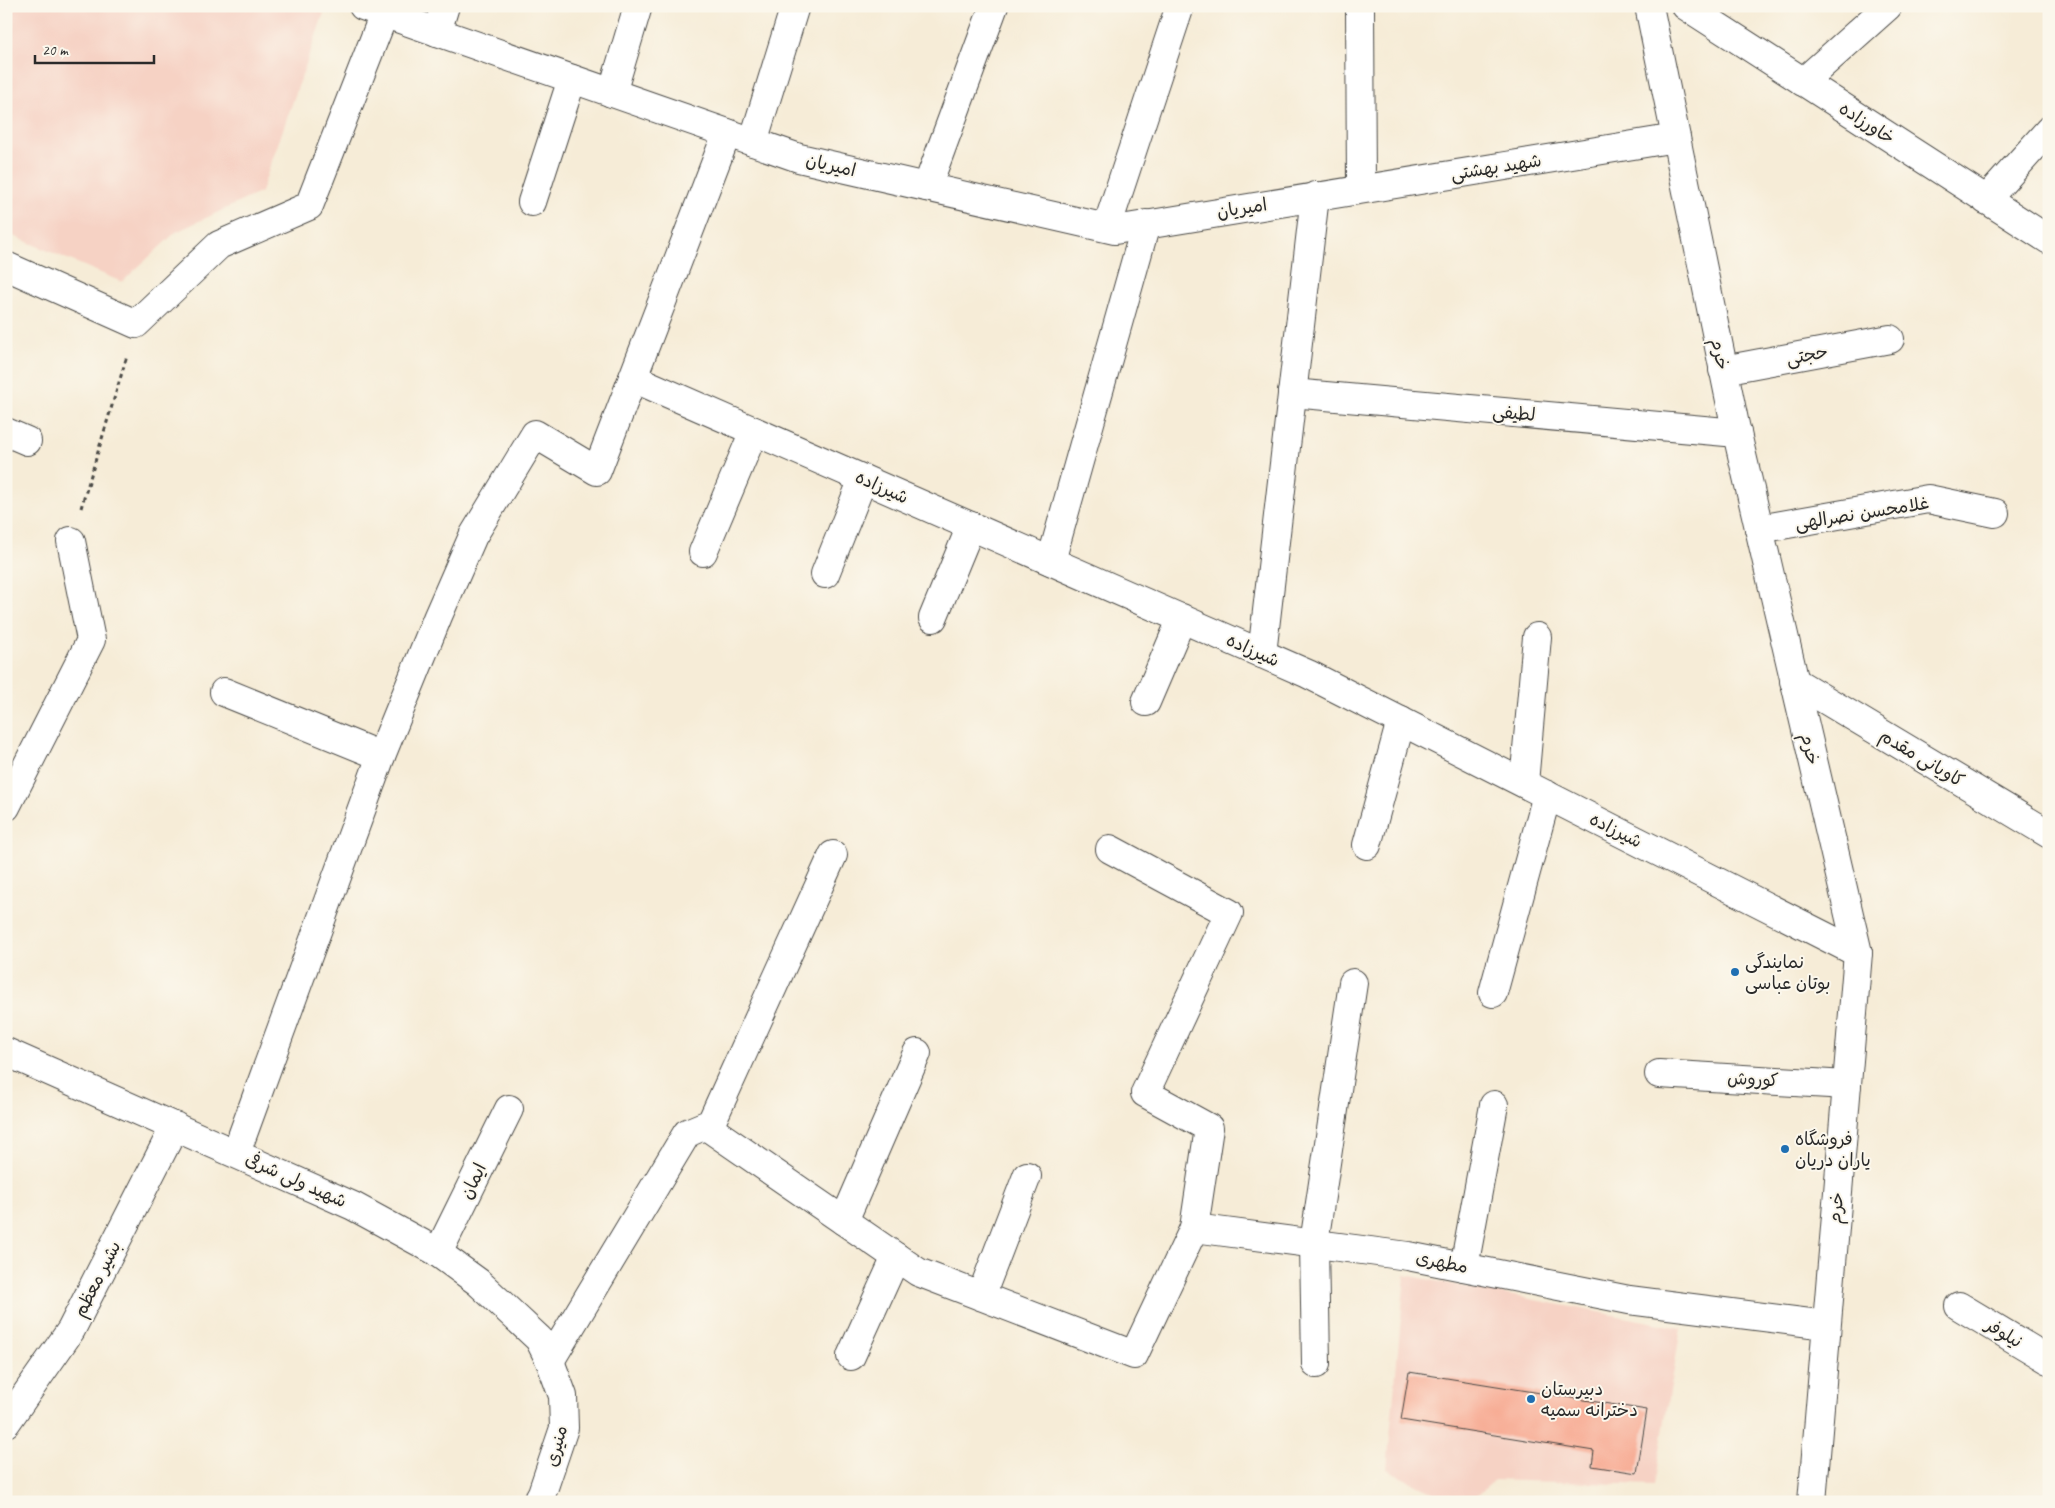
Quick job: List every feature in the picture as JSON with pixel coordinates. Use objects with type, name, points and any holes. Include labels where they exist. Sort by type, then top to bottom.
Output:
[{"type":"street","points":[[437,32],[445,6]]},
{"type":"street","points":[[612,93],[638,6]]},
{"type":"street","points":[[753,142],[794,6]]},
{"type":"street","points":[[927,187],[994,6]]},
{"type":"street","points":[[1107,227],[1180,6]]},
{"type":"street","points":[[1360,6],[1360,189]]},
{"type":"street","name":"خرم","points":[[1649,6],[1736,433],[1858,953],[1812,1502]]},
{"type":"street","name":"خاورزاده","points":[[1686,6],[2049,240]]},
{"type":"street","points":[[1803,82],[1888,6]]},
{"type":"street","points":[[6,266],[136,324],[219,245],[309,206],[373,10]]},
{"type":"street","name":"امیریان","points":[[373,10],[799,158],[1115,230],[1315,196]]},
{"type":"street","points":[[532,202],[572,79]]},
{"type":"street","points":[[1986,200],[2049,130]]},
{"type":"street","points":[[236,1153],[381,756],[473,536],[534,434],[597,471],[727,134]]},
{"type":"street","name":"شهید بهشتی","points":[[1315,196],[1676,138]]},
{"type":"street","points":[[1262,654],[1315,196]]},
{"type":"street","points":[[1051,561],[1146,224]]},
{"type":"street","name":"حجتی","points":[[1723,370],[1890,339]]},
{"type":"street","name":"شیرزاده","points":[[633,378],[1308,674],[1858,953]]},
{"type":"street","name":"لطیفی","points":[[1292,393],[1736,433]]},
{"type":"street","points":[[703,552],[754,431]]},
{"type":"street","points":[[824,574],[863,479]]},
{"type":"street","name":"غلامحسن نصرالهی","points":[[1758,529],[1928,499],[1994,513]]},
{"type":"street","points":[[933,618],[971,526]]},
{"type":"street","points":[[6,807],[90,640],[71,541]]},
{"type":"street","points":[[1146,702],[1182,618]]},
{"type":"street","points":[[1492,993],[1535,789],[1538,637]]},
{"type":"street","name":"کاویانی مقدم","points":[[1794,681],[2049,834]]},
{"type":"street","points":[[224,692],[381,756]]},
{"type":"street","points":[[1367,845],[1401,721]]},
{"type":"street","points":[[706,1126],[918,1272],[1134,1355],[1194,1228],[1209,1128],[1145,1093],[1229,913],[1110,849]]},
{"type":"street","points":[[550,1361],[687,1134],[711,1123],[833,855]]},
{"type":"street","points":[[1316,1364],[1314,1243],[1353,983]]},
{"type":"street","name":"شهید ولی شرفی","points":[[6,1052],[353,1206],[438,1253],[478,1282],[539,1339],[550,1361]]},
{"type":"street","points":[[844,1221],[917,1053]]},
{"type":"street","name":"کوروش","points":[[1659,1074],[1847,1085]]},
{"type":"street","points":[[1464,1267],[1494,1105]]},
{"type":"street","name":"ایمان","points":[[438,1253],[509,1109]]},
{"type":"street","name":"بشیر معظم","points":[[6,1423],[71,1330],[175,1126]]},
{"type":"street","points":[[981,1296],[1027,1176]]},
{"type":"street","name":"مطهری","points":[[1194,1228],[1408,1256],[1629,1300],[1826,1325]]},
{"type":"street","points":[[851,1356],[896,1257]]},
{"type":"street","name":"نیلوفر","points":[[1959,1306],[2049,1360]]},
{"type":"street","name":"منیری","points":[[537,1502],[542,1493],[564,1428],[563,1396],[550,1361]]},
{"type":"path","points":[[71,541],[136,324]]},
{"type":"shaded area","points":[[6,6],[301,6],[324,13],[261,192],[176,232],[122,282],[6,233]]},
{"type":"shaded area","name":"دبیرستان دخترانه سمیه","points":[[1405,1275],[1681,1328],[1654,1485],[1494,1480],[1471,1502],[1450,1502],[1387,1469]]},
{"type":"building","points":[[1409,1372],[1647,1410],[1637,1473],[1592,1466],[1594,1451],[1401,1420]]},
{"type":"place","name":"نمایندگی بوتان عباسی","points":[[1735,972]]},
{"type":"place","name":"فروشگاه یاران دریان","points":[[1785,1149]]},
{"type":"place","name":"دبیرستان دخترانه سمیه","points":[[1531,1399]]}]
